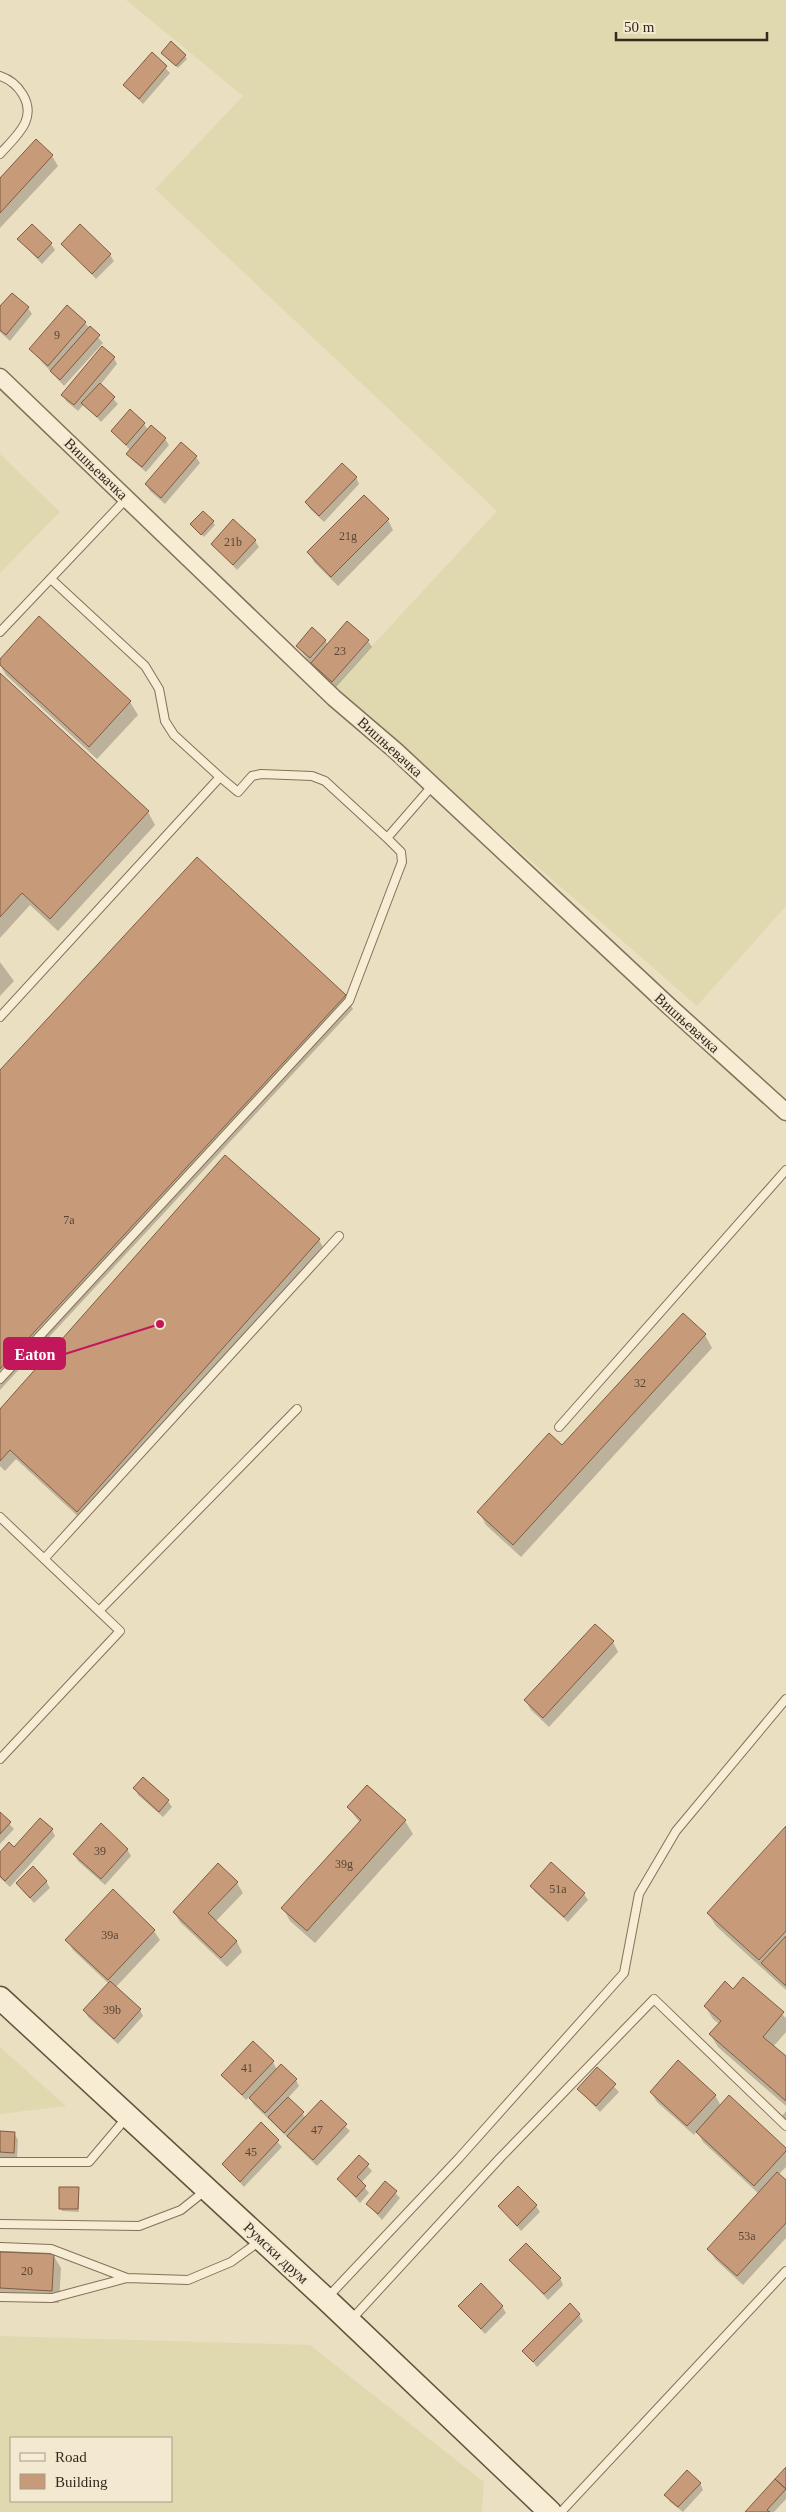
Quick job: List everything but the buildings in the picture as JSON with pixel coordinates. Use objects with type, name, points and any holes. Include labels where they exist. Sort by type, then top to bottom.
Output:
[{"type":"main road","name":"Румски друм","points":[[0,1998],[326,2299],[550,2512]]},
{"type":"street","name":"Вишњевачка","points":[[0,377],[334,698],[433,785],[669,1006],[786,1112]]},
{"type":"lane","points":[[0,76],[17,86],[23,94],[27,114],[25,123],[0,154]]},
{"type":"lane","points":[[0,632],[127,498]]},
{"type":"lane","points":[[0,1379],[349,1001],[402,862],[401,852],[325,780],[298,775],[261,774],[252,776],[238,792],[174,735],[165,721],[159,689],[145,666],[51,579]]},
{"type":"lane","points":[[0,1017],[220,777]]},
{"type":"lane","points":[[387,838],[433,785]]},
{"type":"lane","points":[[559,1427],[786,1170]]},
{"type":"lane","points":[[44,1559],[339,1236]]},
{"type":"lane","points":[[99,1611],[297,1409]]},
{"type":"lane","points":[[0,1518],[120,1631],[0,1759]]},
{"type":"lane","points":[[326,2299],[459,2158],[624,1973],[639,1894],[671,1839],[786,1699]]},
{"type":"lane","points":[[350,2322],[500,2158],[654,1999],[786,2126]]},
{"type":"lane","points":[[0,2162],[88,2162],[127,2117]]},
{"type":"lane","points":[[0,2224],[139,2226],[181,2210],[207,2189]]},
{"type":"lane","points":[[0,2297],[52,2298],[127,2278],[188,2280],[230,2262],[262,2240]]},
{"type":"lane","points":[[0,2247],[52,2249],[127,2278]]},
{"type":"lane","points":[[561,2512],[786,2270]]},
{"type":"shaded area","points":[[126,0],[786,0],[786,906],[697,1006],[333,688],[497,511],[155,189],[243,96]]},
{"type":"shaded area","points":[[0,454],[60,512],[0,573]]},
{"type":"shaded area","points":[[0,2047],[66,2106],[0,2114]]},
{"type":"shaded area","points":[[0,2336],[310,2345],[484,2482],[482,2512],[0,2512]]},
{"type":"place","name":"Eaton","points":[[160,1324]]}]
